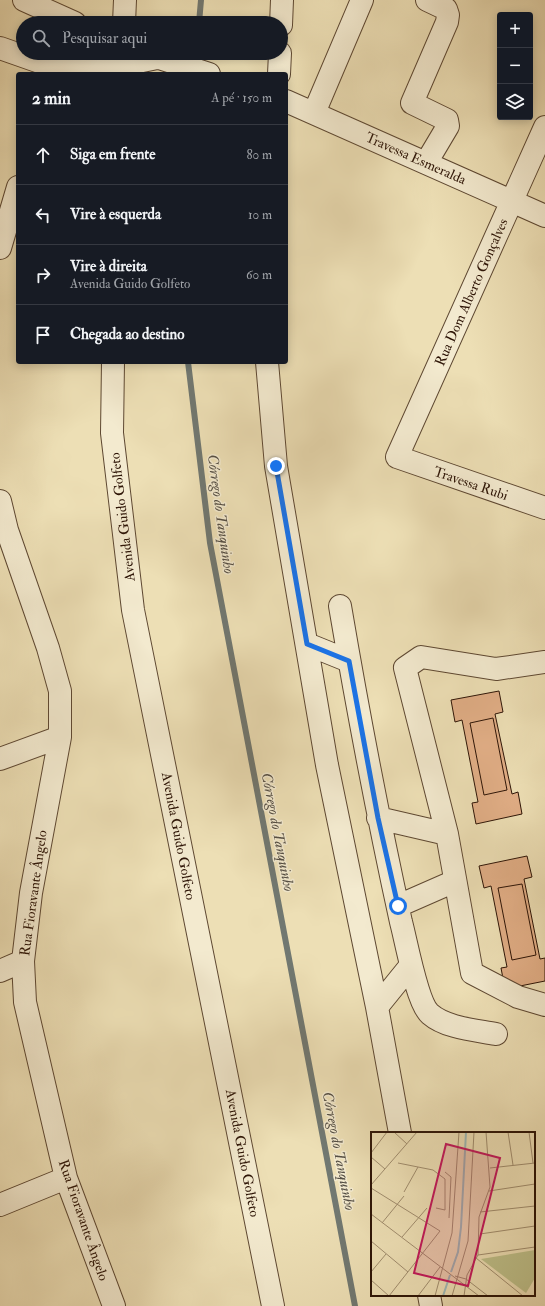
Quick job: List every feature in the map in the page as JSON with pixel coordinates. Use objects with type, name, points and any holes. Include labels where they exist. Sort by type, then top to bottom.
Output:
[{"type":"street","points":[[124,16],[125,0]]},
{"type":"street","points":[[281,16],[282,0]]},
{"type":"street","points":[[314,113],[362,0]]},
{"type":"street","points":[[426,163],[448,126],[447,120],[412,103],[448,15],[446,9],[427,0]]},
{"type":"street","points":[[34,7],[57,16]]},
{"type":"street","points":[[0,48],[16,55]]},
{"type":"street","points":[[36,63],[123,64],[142,60]]},
{"type":"street","points":[[166,60],[203,72]]},
{"type":"street","points":[[279,72],[280,60]]},
{"type":"street","name":"Travessa Esmeralda","points":[[288,102],[545,216]]},
{"type":"street","name":"Rua Dom Alberto Gonçalves","points":[[397,457],[545,127]]},
{"type":"street","points":[[0,248],[16,194]]},
{"type":"street","name":"Avenida Guido Golfeto","points":[[113,364],[112,433],[133,610],[273,1306]]},
{"type":"street","points":[[267,364],[276,466],[327,764],[377,1007],[400,1132]]},
{"type":"street","name":"Travessa Rubi","points":[[397,457],[545,508]]},
{"type":"street","name":"Rua Fioravante Ângelo","points":[[0,501],[3,532],[48,648],[60,691],[60,737],[31,893],[23,961],[26,1002],[66,1178],[114,1306]]},
{"type":"street","points":[[340,606],[378,818],[411,965],[422,1002],[429,1014],[445,1023],[496,1034]]},
{"type":"street","points":[[307,644],[349,661]]},
{"type":"street","points":[[545,662],[496,669],[421,656],[405,668],[447,834],[472,973],[518,997],[545,1005]]},
{"type":"street","points":[[0,759],[60,737]]},
{"type":"street","points":[[378,818],[447,834]]},
{"type":"street","points":[[398,906],[455,881]]},
{"type":"street","points":[[0,971],[23,961]]},
{"type":"street","points":[[377,1007],[411,965]]},
{"type":"street","points":[[0,1205],[66,1178]]},
{"type":"street","points":[[429,1296],[431,1306]]},
{"type":"building","points":[[499,691],[503,712],[495,714],[512,794],[518,792],[522,814],[476,824],[472,803],[478,802],[462,720],[455,722],[451,700]]},
{"type":"building","points":[[493,718],[507,790],[484,795],[470,723]]},
{"type":"building","points":[[527,856],[532,877],[524,879],[540,959],[545,958],[545,981],[505,989],[501,968],[507,967],[491,886],[484,888],[479,866]]},
{"type":"building","points":[[522,884],[536,955],[512,960],[498,888]]},
{"type":"waterway","name":"Córrego do Tanquinho","points":[[200,16],[201,0]]},
{"type":"waterway","name":"Córrego do Tanquinho","points":[[196,60],[196,65]]},
{"type":"waterway","name":"Córrego do Tanquinho","points":[[188,364],[210,543],[355,1306]]},
{"type":"route","points":[[276,466],[307,644],[349,661],[378,818],[398,906]]}]
